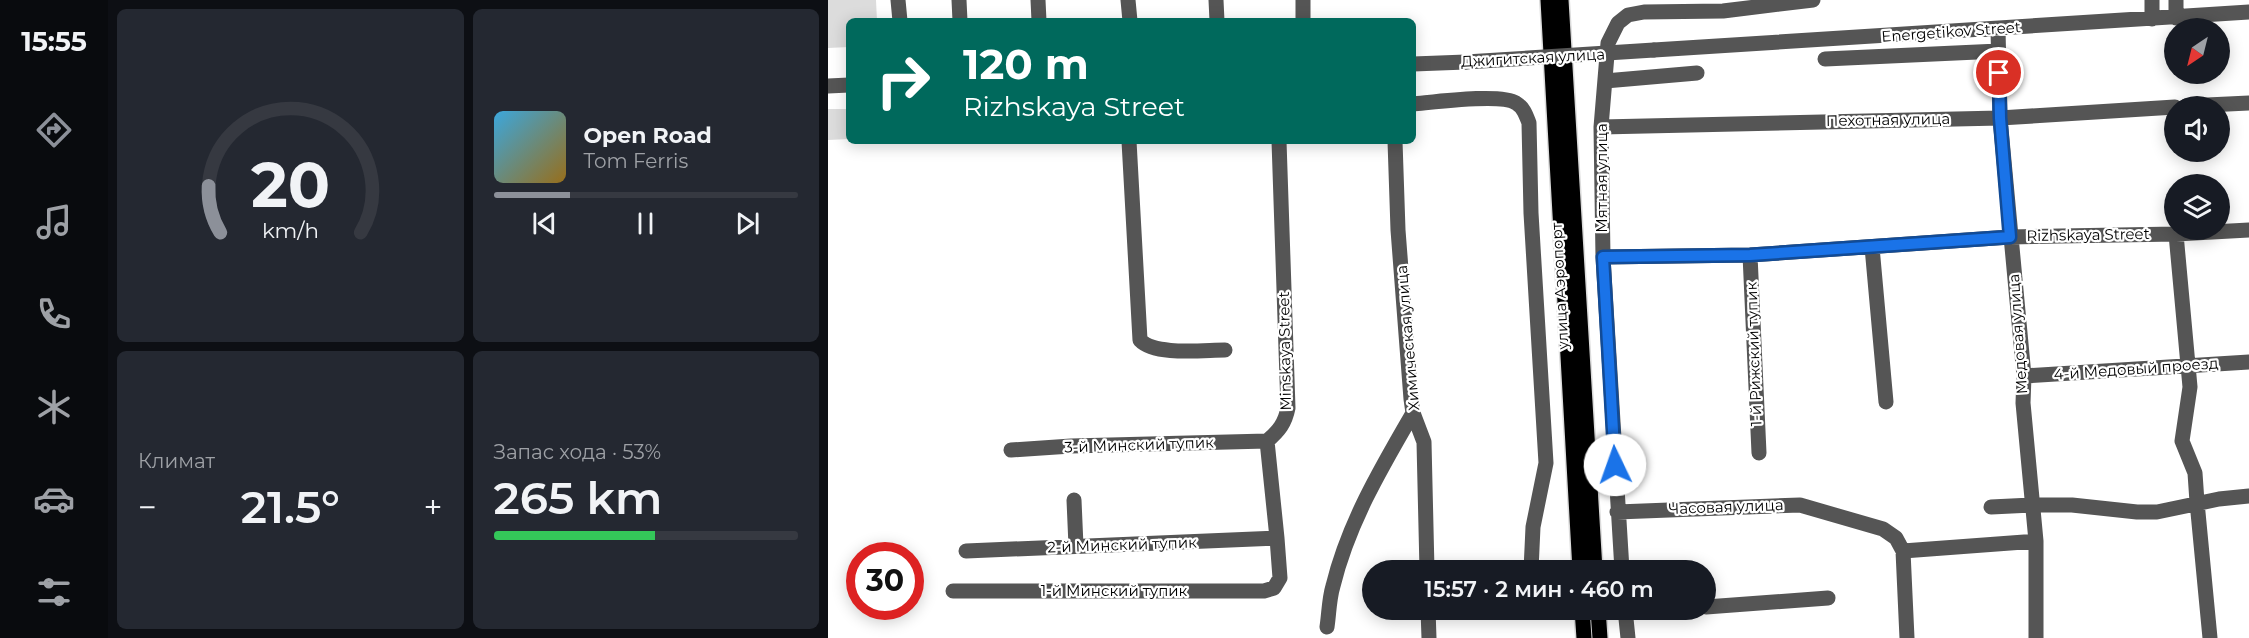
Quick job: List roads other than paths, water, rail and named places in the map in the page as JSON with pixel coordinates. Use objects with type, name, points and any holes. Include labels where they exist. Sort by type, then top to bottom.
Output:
[{"type":"main road","name":"улица Аэропорт","points":[[1548,0],[1579,560]]},
{"type":"main road","name":"улица Аэропорт","points":[[1561,0],[1595,560]]},
{"type":"main road","points":[[1583,620],[1584,638]]},
{"type":"main road","points":[[1599,620],[1600,638]]},
{"type":"street","points":[[898,0],[900,18]]},
{"type":"street","points":[[959,0],[960,18]]},
{"type":"street","points":[[1038,0],[1039,18]]},
{"type":"street","points":[[1128,0],[1130,18]]},
{"type":"street","points":[[1216,0],[1217,18]]},
{"type":"street","points":[[1303,0],[1303,18]]},
{"type":"street","name":"Мятная улица","points":[[1621,560],[1603,257],[1601,127],[1608,43],[1618,23],[1628,15],[1813,0]]},
{"type":"street","points":[[2152,0],[2152,19]]},
{"type":"street","points":[[2176,0],[2176,18]]},
{"type":"street","name":"Energetikov Street","points":[[2176,18],[2249,12]]},
{"type":"street","name":"Energetikov Street","points":[[1653,50],[2164,18]]},
{"type":"street","name":"Медовая улица","points":[[1998,29],[2000,118],[2024,376],[2023,404],[2036,541],[2036,638]]},
{"type":"street","name":"Джигитская улица","points":[[1416,64],[1653,50]]},
{"type":"street","points":[[1826,59],[1998,51]]},
{"type":"street","points":[[1605,81],[1697,73]]},
{"type":"street","points":[[828,86],[846,85]]},
{"type":"street","points":[[1416,104],[1502,98],[1517,103],[1526,112],[1529,123],[1531,213],[1546,463],[1533,527],[1531,560]]},
{"type":"street","points":[[2230,104],[2249,103]]},
{"type":"street","name":"Пехотная улица","points":[[1601,127],[2000,118],[2164,108]]},
{"type":"street","points":[[1129,144],[1140,340],[1156,350],[1225,350]]},
{"type":"street","name":"Minskaya Street","points":[[1267,441],[1277,433],[1286,420],[1288,408],[1279,144]]},
{"type":"street","name":"Химическая улица","points":[[1395,144],[1398,230],[1413,413],[1424,442],[1427,560]]},
{"type":"street","name":"Rizhskaya Street","points":[[2230,231],[2249,230]]},
{"type":"street","name":"Rizhskaya Street","points":[[1603,257],[1750,255],[2010,237],[2164,234]]},
{"type":"street","points":[[2177,240],[2190,387],[2182,441],[2195,473],[2210,638]]},
{"type":"street","points":[[1872,247],[1886,402]]},
{"type":"street","name":"1-й Рижский тупик","points":[[1750,255],[1758,453]]},
{"type":"street","name":"4-й Медовый проезд","points":[[2024,376],[2249,362]]},
{"type":"street","points":[[1327,627],[1332,588],[1355,522],[1377,474],[1413,413]]},
{"type":"street","points":[[1267,441],[1277,538]]},
{"type":"street","name":"3-й Минский тупик","points":[[1011,450],[1071,446],[1267,441]]},
{"type":"street","points":[[1991,507],[2032,505],[2157,512],[2197,502],[2249,496]]},
{"type":"street","points":[[1074,500],[1076,546]]},
{"type":"street","name":"Часовая улица","points":[[1617,512],[1800,505],[1882,529],[1896,538],[1903,551]]},
{"type":"street","name":"2-й Минский тупик","points":[[966,551],[1277,538]]},
{"type":"street","name":"1-й Минский тупик","points":[[953,591],[1264,591],[1274,588],[1280,578],[1277,538]]},
{"type":"street","points":[[1907,638],[1903,551],[2036,541]]},
{"type":"street","points":[[1716,606],[1828,598]]},
{"type":"street","points":[[1428,620],[1429,638]]},
{"type":"street","points":[[1626,620],[1628,638]]}]
